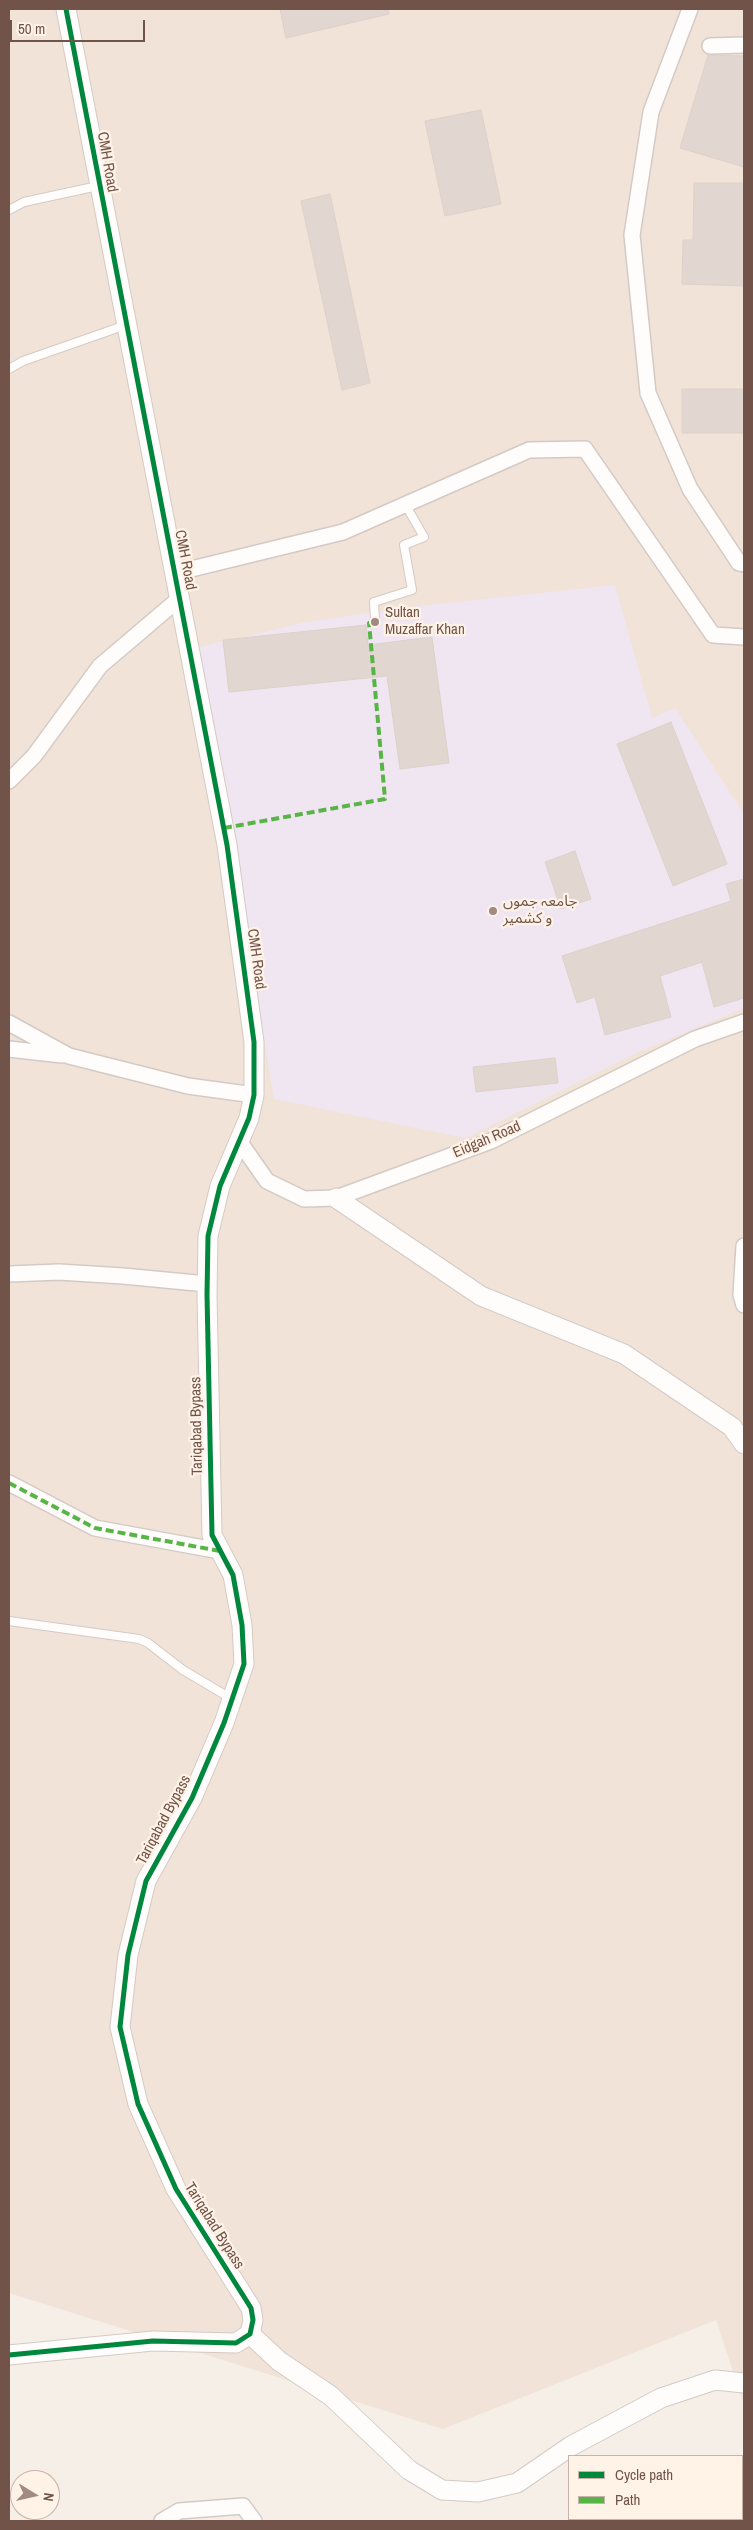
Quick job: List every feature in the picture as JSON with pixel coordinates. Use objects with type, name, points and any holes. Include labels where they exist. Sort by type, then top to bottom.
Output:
[{"type":"street","name":"CMH Road","points":[[66,9],[98,186],[227,845],[254,1042],[254,1095],[249,1118]]},
{"type":"street","points":[[690,9],[651,112],[632,235],[648,393],[690,490],[739,563],[744,564]]},
{"type":"street","points":[[710,46],[744,45]]},
{"type":"street","points":[[175,573],[342,532],[529,450],[585,449],[713,635],[744,637]]},
{"type":"street","points":[[9,781],[34,756],[100,666],[180,598]]},
{"type":"street","name":"Eidgah Road","points":[[238,1141],[267,1181],[304,1199],[336,1198],[491,1141],[695,1038],[744,1022]]},
{"type":"street","points":[[9,1023],[69,1056]]},
{"type":"street","points":[[9,1049],[69,1056],[188,1086],[254,1095]]},
{"type":"street","name":"Tariqabad Bypass","points":[[249,1118],[220,1186],[208,1236],[207,1284],[212,1535],[233,1575],[242,1625],[244,1664],[192,1798],[146,1881],[128,1955],[120,2027],[138,2104],[176,2189],[251,2308],[254,2320],[250,2334]]},
{"type":"street","points":[[336,1198],[481,1296],[624,1354],[732,1427],[744,1444]]},
{"type":"street","points":[[744,1246],[741,1295],[744,1305]]},
{"type":"street","points":[[9,1274],[95,1274],[207,1284]]},
{"type":"street","points":[[9,1483],[95,1528],[220,1551]]},
{"type":"street","points":[[9,2355],[153,2341],[236,2343],[250,2334],[279,2361],[331,2396],[409,2470],[442,2490],[478,2492],[517,2483],[571,2446],[661,2398],[715,2380],[744,2383]]},
{"type":"street","points":[[162,2521],[179,2511],[242,2506],[254,2521]]},
{"type":"lane","points":[[9,210],[24,202],[98,186]]},
{"type":"lane","points":[[9,369],[23,361],[126,325]]},
{"type":"lane","points":[[375,620],[374,602],[412,590],[404,545],[424,537],[405,504]]},
{"type":"lane","points":[[9,1621],[139,1639],[148,1643],[183,1670],[232,1699]]},
{"type":"shaded area","points":[[9,9],[744,9],[744,2405],[716,2320],[443,2429],[9,2293]]},
{"type":"shaded area","name":"جامعہ جموں و کشمیر","points":[[615,585],[652,718],[675,708],[744,814],[744,1008],[636,1053],[466,1138],[274,1099],[199,647],[307,622],[402,608]]},
{"type":"building","points":[[280,9],[388,9],[389,14],[286,38]]},
{"type":"building","points":[[708,55],[744,56],[744,167],[680,148]]},
{"type":"building","points":[[481,110],[501,204],[445,216],[425,121]]},
{"type":"building","points":[[694,183],[744,183],[744,286],[682,284],[683,240],[693,240]]},
{"type":"building","points":[[330,194],[370,383],[342,390],[301,201]]},
{"type":"building","points":[[682,389],[744,389],[744,433],[682,433]]},
{"type":"building","points":[[366,625],[368,645],[432,637],[449,763],[400,769],[387,676],[229,692],[223,640]]},
{"type":"building","points":[[671,722],[727,864],[673,886],[617,744]]},
{"type":"building","points":[[575,851],[591,899],[561,909],[545,862]]},
{"type":"building","points":[[744,879],[744,998],[714,1007],[702,962],[660,976],[671,1017],[605,1035],[595,997],[577,1003],[562,956],[731,901],[726,884]]},
{"type":"building","points":[[555,1058],[558,1083],[476,1092],[473,1067]]},
{"type":"marked path","points":[[224,828],[385,799],[369,623],[375,620]]},
{"type":"marked path","points":[[9,1483],[95,1528],[220,1551]]},
{"type":"cycle path","points":[[9,2355],[153,2341],[236,2343],[250,2334],[253,2320],[251,2308],[176,2189],[138,2104],[120,2027],[128,1955],[146,1881],[192,1798],[224,1723],[244,1664],[242,1625],[233,1575],[212,1535],[207,1295],[208,1236],[220,1186],[249,1118],[254,1095],[254,1042],[227,845],[66,9]]},
{"type":"place","name":"Sultan Muzaffar Khan","points":[[375,622]]},
{"type":"place","name":"جامعہ جموں و کشمیر","points":[[493,911]]}]
